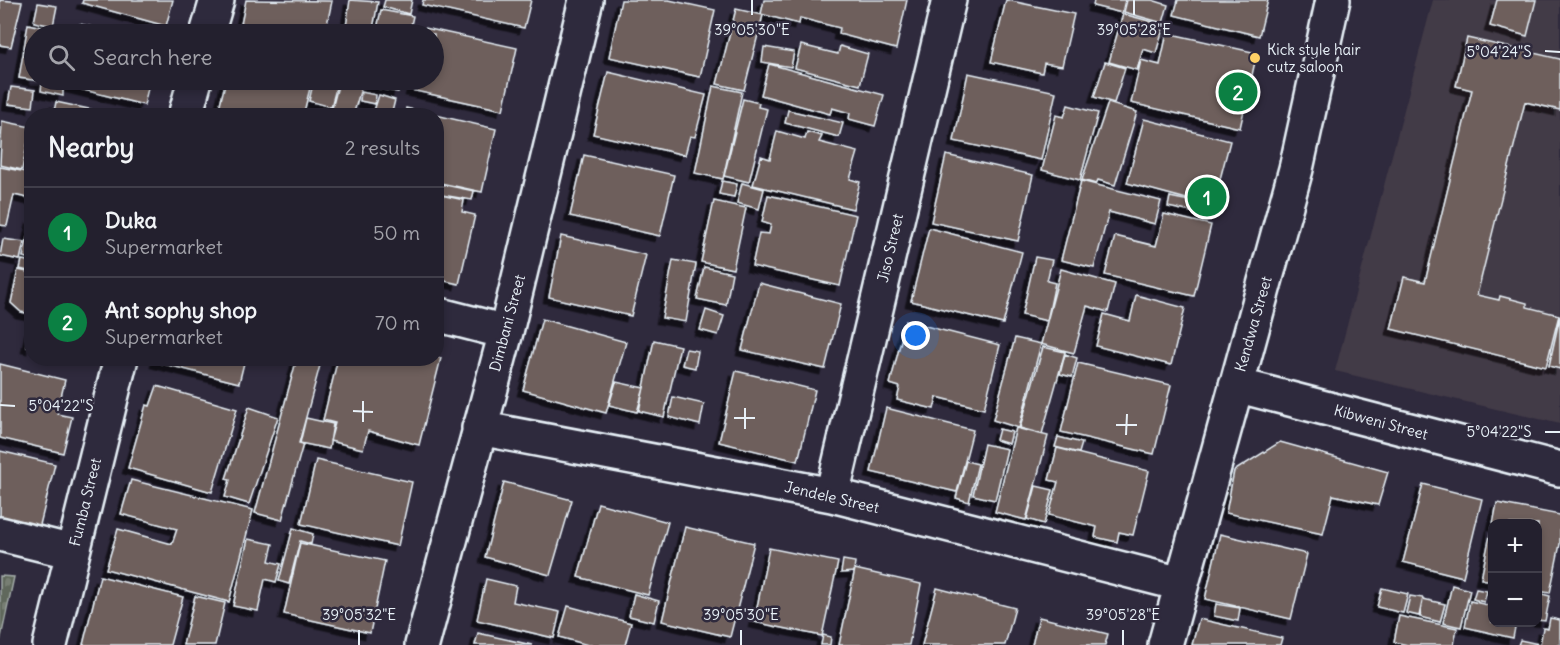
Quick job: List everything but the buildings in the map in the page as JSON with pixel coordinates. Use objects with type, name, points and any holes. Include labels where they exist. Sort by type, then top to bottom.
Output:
[{"type":"street","points":[[210,24],[217,0]]},
{"type":"street","name":"Dimbani Street","points":[[422,645],[506,332],[586,0]]},
{"type":"street","name":"Jiso Street","points":[[832,495],[949,0]]},
{"type":"street","name":"Kendwa Street","points":[[1165,645],[1296,169],[1333,0]]},
{"type":"street","points":[[187,108],[192,90]]},
{"type":"street","points":[[444,316],[506,332]]},
{"type":"street","name":"Fumba Street","points":[[50,645],[119,366]]},
{"type":"street","name":"Kibweni Street","points":[[1236,385],[1560,469]]},
{"type":"street","name":"Jendele Street","points":[[479,428],[832,495],[1181,584]]},
{"type":"street","points":[[0,534],[73,552]]},
{"type":"shaded area","points":[[1433,0],[1560,0],[1560,424],[1335,371]]},
{"type":"green space","points":[[0,576],[14,577],[0,642]]},
{"type":"place","name":"Kick style hair cutz saloon","points":[[1255,58]]},
{"type":"place","name":"Ant sophy shop","points":[[1238,92]]},
{"type":"place","name":"Duka","points":[[1207,197]]}]
